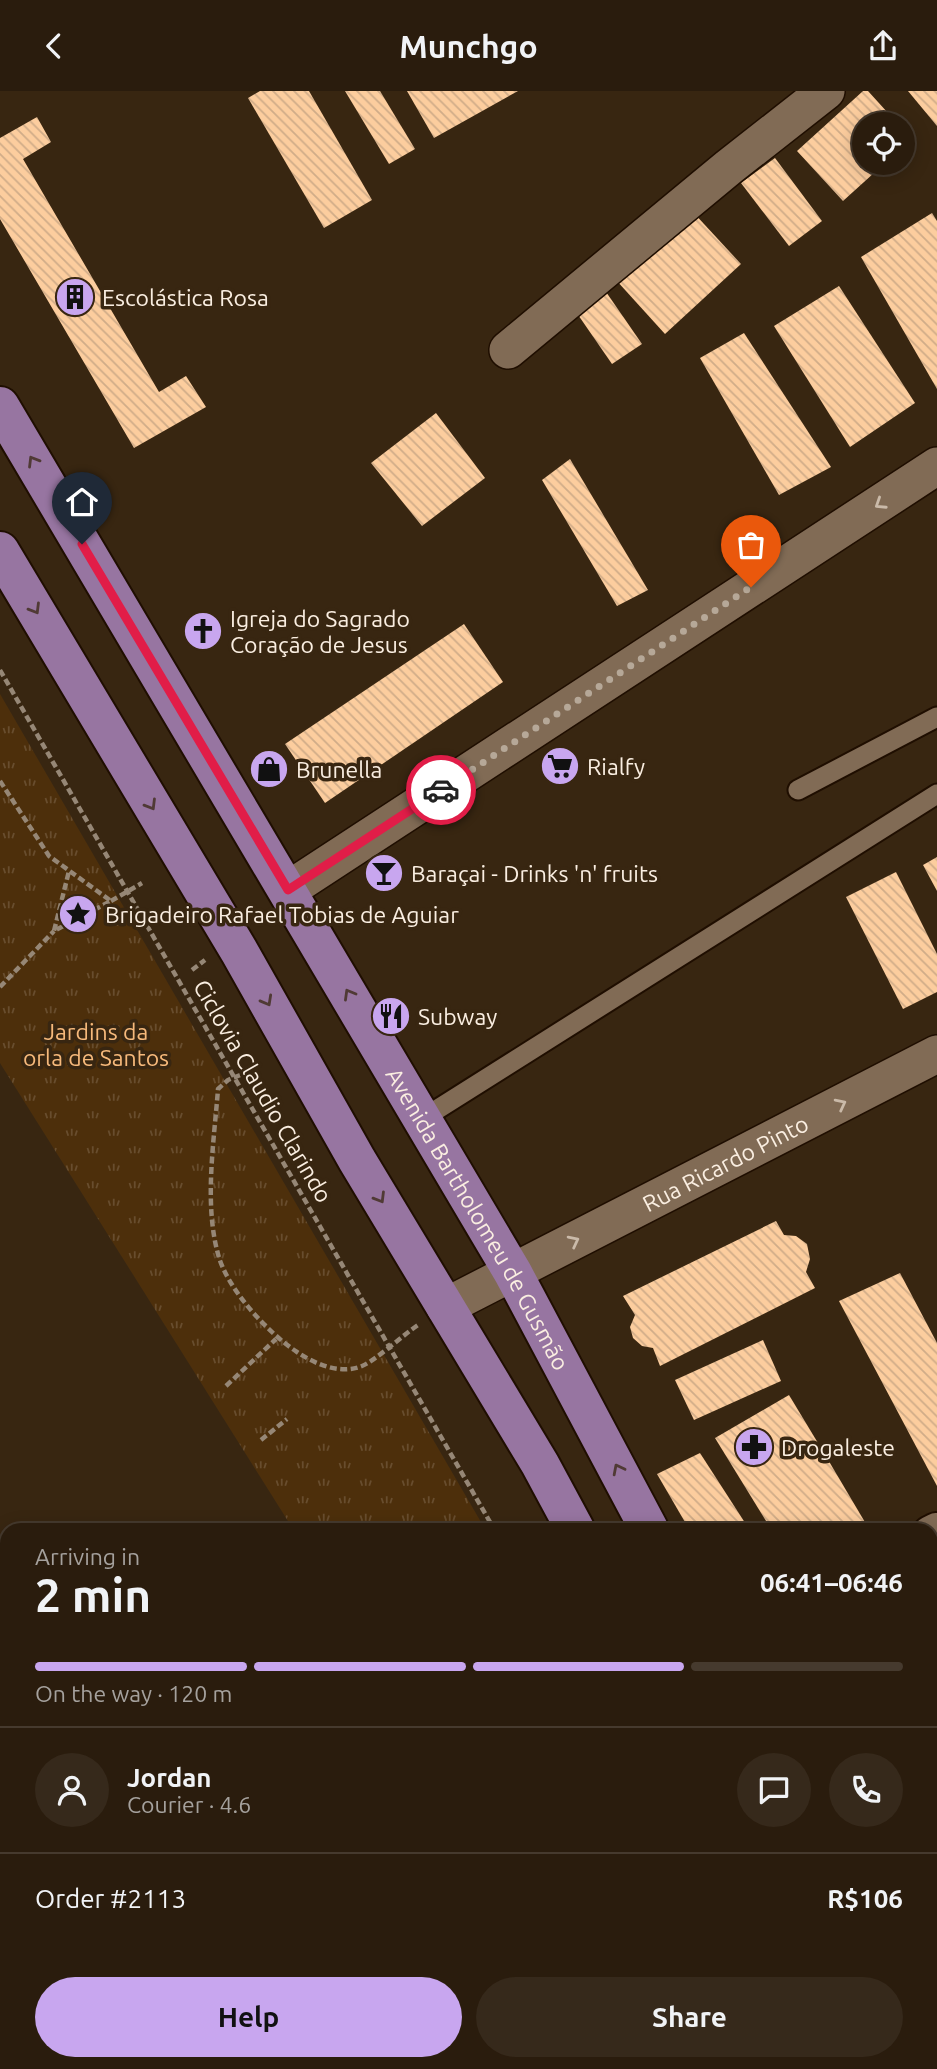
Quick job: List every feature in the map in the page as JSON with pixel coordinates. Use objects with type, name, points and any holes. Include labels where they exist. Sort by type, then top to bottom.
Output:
[{"type":"main road","name":"Avenida Bartholomeu de Gusmão","points":[[0,406],[513,1273],[646,1523]]},
{"type":"main road","points":[[0,551],[239,951],[444,1307],[540,1464],[572,1523]]},
{"type":"street","points":[[508,350],[825,91]]},
{"type":"street","points":[[288,890],[937,466]]},
{"type":"street","name":"Rua Ricardo Pinto","points":[[444,1307],[937,1054]]},
{"type":"lane","points":[[798,790],[937,717]]},
{"type":"lane","points":[[422,1119],[937,793]]},
{"type":"path","name":"Ciclovia Claudio Clarindo","points":[[0,670],[491,1523]]},
{"type":"path","points":[[0,781],[49,856],[111,901]]},
{"type":"path","points":[[54,931],[69,871]]},
{"type":"path","points":[[0,987],[54,931],[142,883]]},
{"type":"path","points":[[250,1071],[221,1084],[218,1090],[212,1227],[218,1257],[230,1281],[277,1339],[312,1362],[337,1369],[365,1366],[388,1345],[444,1307]]},
{"type":"path","points":[[226,1387],[277,1339]]},
{"type":"path","points":[[261,1440],[287,1419]]},
{"type":"green space","name":"Jardins da orla de Santos","points":[[0,694],[482,1523],[289,1523],[0,1063]]},
{"type":"building","points":[[260,91],[309,91],[372,200],[324,228],[248,98]]},
{"type":"building","points":[[345,91],[380,91],[415,149],[389,164]]},
{"type":"building","points":[[407,91],[518,91],[434,138]]},
{"type":"building","points":[[863,91],[868,91],[887,112],[852,112],[852,175],[872,175],[843,201],[797,151]]},
{"type":"building","points":[[908,91],[937,91],[937,126]]},
{"type":"building","name":"Escolástica Rosa","points":[[37,117],[51,142],[23,159],[159,392],[186,376],[206,407],[134,448],[0,219],[0,138]]},
{"type":"building","points":[[775,158],[822,221],[789,246],[741,183]]},
{"type":"building","points":[[692,211],[741,264],[665,334],[616,280]]},
{"type":"building","points":[[932,213],[937,221],[937,389],[861,257]]},
{"type":"building","points":[[839,286],[915,403],[850,447],[774,326]]},
{"type":"building","points":[[604,289],[642,344],[612,364],[574,309]]},
{"type":"building","points":[[744,333],[831,467],[779,495],[700,358]]},
{"type":"building","points":[[436,413],[485,478],[422,526],[371,463]]},
{"type":"building","points":[[570,459],[648,590],[617,606],[542,480]]},
{"type":"building","points":[[464,624],[503,682],[325,803],[285,744]]},
{"type":"building","points":[[937,857],[937,891],[923,865]]},
{"type":"building","points":[[896,872],[937,954],[937,992],[903,1009],[846,897]]},
{"type":"building","points":[[776,1221],[784,1235],[796,1236],[807,1244],[810,1259],[806,1272],[815,1288],[660,1366],[653,1348],[642,1346],[633,1338],[630,1327],[635,1315],[623,1296]]},
{"type":"building","points":[[900,1273],[937,1343],[937,1486],[839,1301]]},
{"type":"building","points":[[763,1340],[781,1381],[694,1420],[675,1380]]},
{"type":"building","points":[[789,1395],[865,1523],[767,1523],[715,1438]]},
{"type":"building","points":[[700,1453],[745,1523],[686,1523],[657,1474]]},
{"type":"way so far","points":[[441,790],[751,587]]},
{"type":"place","name":"Escolástica Rosa","points":[[75,297]]},
{"type":"place","name":"Igreja do Sagrado Coração de Jesus","points":[[203,631]]},
{"type":"place","name":"Rialfy","points":[[560,766]]},
{"type":"place","name":"Brunella","points":[[269,769]]},
{"type":"place","name":"Baraçai - Drinks 'n' fruits","points":[[384,873]]},
{"type":"place","name":"Brigadeiro Rafael Tobias de Aguiar","points":[[78,914]]},
{"type":"place","name":"Subway","points":[[391,1016]]},
{"type":"place","name":"Drogaleste","points":[[754,1447]]},
{"type":"route","points":[[82,544],[288,890],[441,790]]}]
